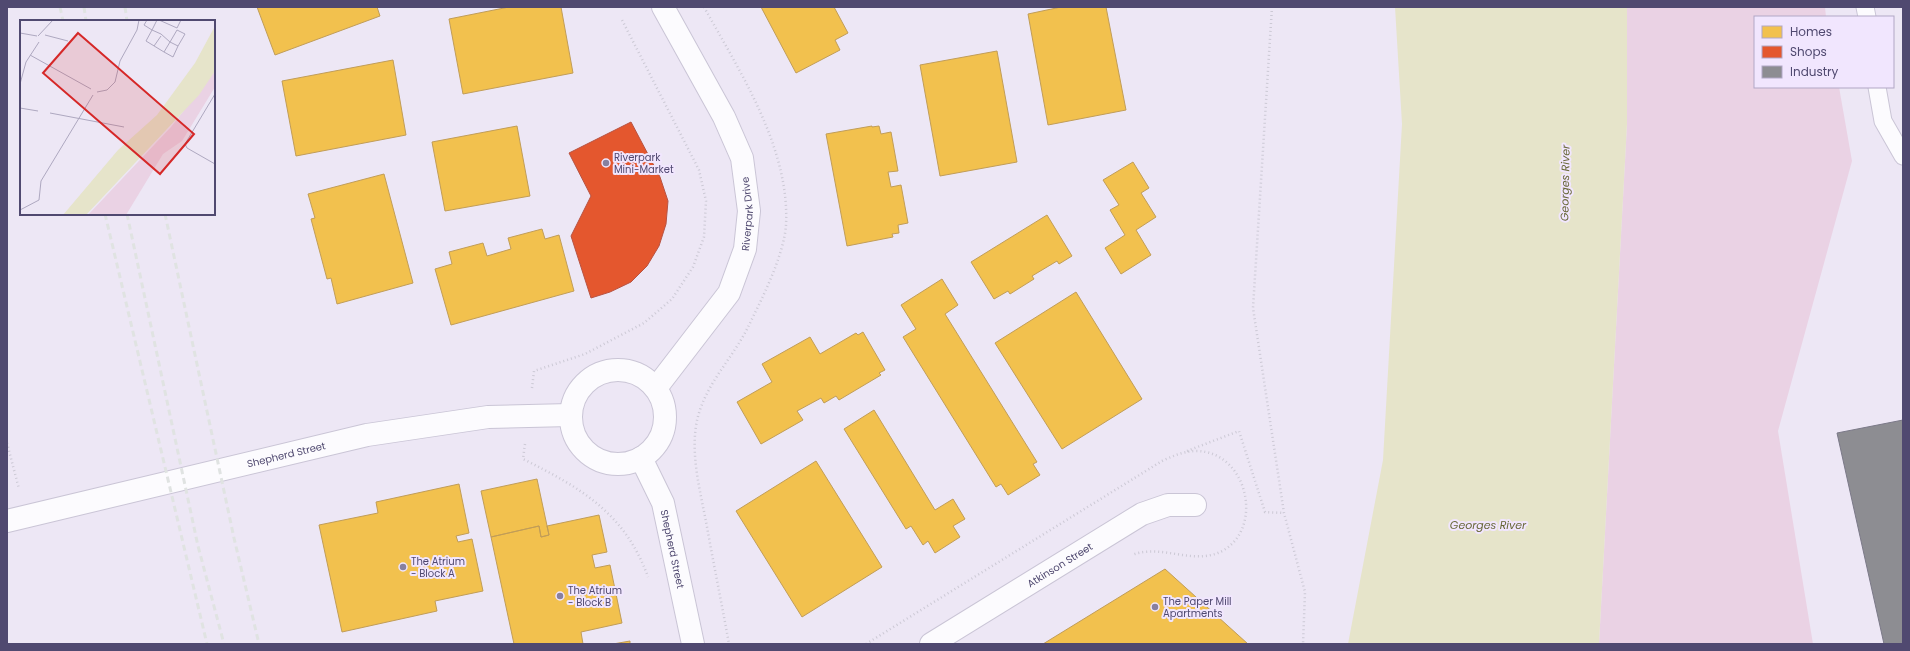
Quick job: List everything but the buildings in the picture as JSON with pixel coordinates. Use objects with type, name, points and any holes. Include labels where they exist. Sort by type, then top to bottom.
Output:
[{"type":"street","name":"Riverpark Drive","points":[[656,388],[730,293],[745,249],[749,211],[742,158],[724,117],[664,7]]},
{"type":"street","points":[[618,369],[633,372],[646,378],[656,388],[663,402],[665,418],[662,434],[654,447],[641,458],[627,463],[613,464],[599,460],[587,453],[578,442],[572,429],[570,414],[574,400],[580,388],[591,378],[604,372],[618,369]]},
{"type":"street","name":"Shepherd Street","points":[[7,521],[368,435],[488,417],[570,414]]},
{"type":"street","name":"Shepherd Street","points":[[641,458],[663,503],[693,644]]},
{"type":"street","name":"Atkinson Street","points":[[931,644],[1142,514],[1168,505],[1194,505]]},
{"type":"lane","points":[[1877,88],[1882,121],[1903,156]]},
{"type":"path","points":[[1272,7],[1252,308],[1284,512],[1305,592],[1303,644]]},
{"type":"path","points":[[534,371],[585,354],[644,323],[672,299],[693,267],[704,237],[706,200],[699,170],[622,20]]},
{"type":"path","points":[[1174,456],[1239,431],[1265,512],[1284,512]]},
{"type":"path","points":[[7,443],[19,491]]},
{"type":"path","points":[[523,459],[568,482],[602,508],[627,534],[642,560],[650,582]]},
{"type":"shaded area","points":[[1627,7],[1825,7],[1826,16],[1754,16],[1754,88],[1839,88],[1852,161],[1778,431],[1813,644],[1599,644],[1627,124]]},
{"type":"water","name":"Georges River","points":[[1395,7],[1627,7],[1627,124],[1599,644],[1348,644],[1383,460],[1402,124]]},
{"type":"railway","points":[[60,7],[63,20]]},
{"type":"railway","points":[[84,7],[86,20]]},
{"type":"railway","points":[[125,7],[127,20]]},
{"type":"railway","points":[[105,215],[207,644]]},
{"type":"railway","points":[[127,215],[198,546],[224,644]]},
{"type":"railway","points":[[165,215],[234,538],[259,644]]},
{"type":"place","name":"Riverpark Mini-Market","points":[[606,163]]},
{"type":"place","name":"The Atrium - Block A","points":[[403,567]]},
{"type":"place","name":"The Atrium - Block B","points":[[560,596]]},
{"type":"place","name":"The Paper Mill Apartments","points":[[1155,607]]}]
